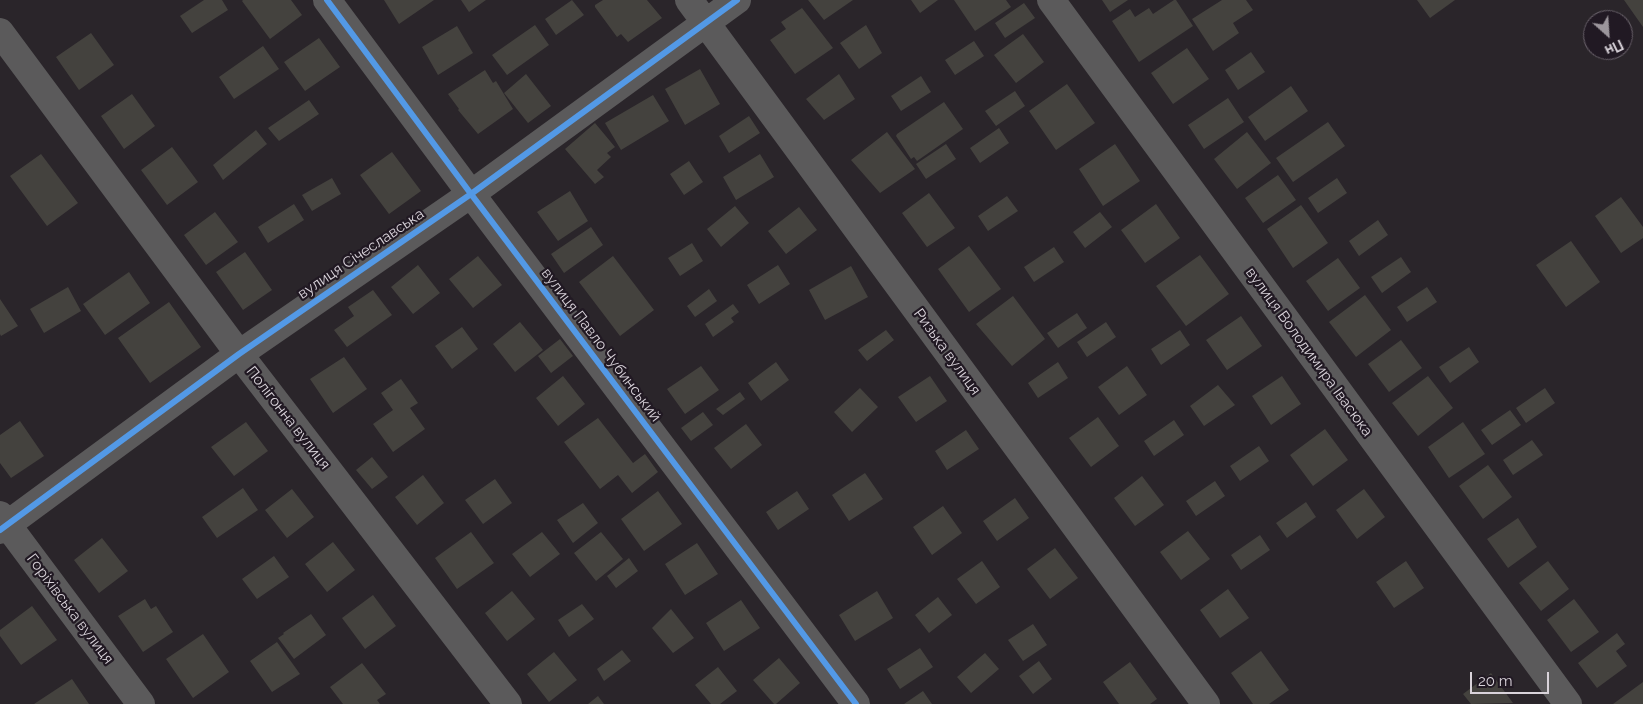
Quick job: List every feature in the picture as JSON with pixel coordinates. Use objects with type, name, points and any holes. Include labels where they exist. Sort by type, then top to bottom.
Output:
[{"type":"street","name":"вулиця Павло Чубинський","points":[[328,0],[471,194],[856,704]]},
{"type":"street","name":"Ризька вулиця","points":[[689,0],[1206,704]]},
{"type":"street","name":"вулиця Січеславська","points":[[2,523],[239,354],[471,194],[737,0]]},
{"type":"street","name":"вулиця Володимира Івасюка","points":[[1051,0],[1568,704]]},
{"type":"street","name":"Полігонна вулиця","points":[[0,32],[239,354],[508,704]]},
{"type":"street","name":"Горіхівська вулиця","points":[[2,523],[141,704]]},
{"type":"building","points":[[204,0],[222,0],[228,10],[192,33],[180,16]]},
{"type":"building","points":[[243,0],[291,0],[302,15],[270,39]]},
{"type":"building","points":[[384,0],[434,0],[399,24]]},
{"type":"building","points":[[461,0],[486,0],[469,12]]},
{"type":"building","points":[[572,0],[584,15],[556,35],[545,19]]},
{"type":"building","points":[[603,0],[647,0],[662,18],[628,42],[621,34],[617,37],[595,7],[595,5]]},
{"type":"building","points":[[808,0],[853,0],[824,20]]},
{"type":"building","points":[[911,0],[938,0],[920,13]]},
{"type":"building","points":[[954,0],[1006,0],[1011,7],[975,31]]},
{"type":"building","points":[[1102,0],[1128,0],[1110,12]]},
{"type":"building","points":[[1176,0],[1193,26],[1139,62],[1112,21],[1130,9],[1135,17],[1149,8],[1153,14]]},
{"type":"building","points":[[1222,0],[1246,0],[1253,10],[1233,23],[1239,33],[1213,51],[1192,19]]},
{"type":"building","points":[[1417,0],[1455,0],[1430,18]]},
{"type":"building","points":[[1624,0],[1643,0],[1643,27],[1633,10]]},
{"type":"building","points":[[1024,3],[1035,18],[1005,38],[995,23]]},
{"type":"building","points":[[802,8],[833,48],[795,74],[770,40],[786,29],[781,22]]},
{"type":"building","points":[[535,25],[549,45],[507,75],[492,55]]},
{"type":"building","points":[[866,25],[882,53],[859,69],[840,43]]},
{"type":"building","points":[[457,26],[473,53],[438,75],[422,47]]},
{"type":"building","points":[[91,33],[114,65],[79,90],[56,57]]},
{"type":"building","points":[[1023,34],[1044,62],[1016,83],[994,55]]},
{"type":"building","points":[[319,38],[340,67],[305,91],[284,62]]},
{"type":"building","points":[[974,41],[984,56],[955,75],[945,60]]},
{"type":"building","points":[[263,46],[279,69],[234,99],[219,77]]},
{"type":"building","points":[[1187,48],[1209,79],[1173,104],[1151,73]]},
{"type":"building","points":[[1251,52],[1265,72],[1238,90],[1225,70]]},
{"type":"building","points":[[700,69],[720,104],[685,125],[665,89]]},
{"type":"building","points":[[485,70],[493,83],[496,81],[513,109],[478,134],[458,110],[448,94]]},
{"type":"building","points":[[526,74],[551,106],[528,123],[504,93]]},
{"type":"building","points":[[839,74],[855,99],[824,120],[806,99]]},
{"type":"building","points":[[921,76],[931,92],[901,111],[891,96]]},
{"type":"building","points":[[1067,84],[1095,123],[1056,150],[1029,111]]},
{"type":"building","points":[[1291,86],[1308,111],[1265,141],[1248,117]]},
{"type":"building","points":[[1015,91],[1025,106],[996,126],[985,111]]},
{"type":"building","points":[[132,94],[155,126],[124,149],[101,116]]},
{"type":"building","points":[[653,95],[669,121],[621,150],[605,123]]},
{"type":"building","points":[[1228,98],[1244,122],[1204,149],[1188,125]]},
{"type":"building","points":[[309,100],[319,114],[279,141],[268,128]]},
{"type":"building","points":[[944,102],[963,129],[917,161],[914,157],[911,159],[896,136],[897,134]]},
{"type":"building","points":[[749,116],[760,133],[729,153],[719,136]]},
{"type":"building","points":[[1328,122],[1345,146],[1293,182],[1276,158]]},
{"type":"building","points":[[595,123],[615,147],[607,153],[611,157],[597,170],[604,177],[595,184],[565,149]]},
{"type":"building","points":[[999,128],[1009,143],[980,163],[970,148]]},
{"type":"building","points":[[256,130],[267,144],[223,180],[213,165]]},
{"type":"building","points":[[887,132],[915,169],[880,193],[851,160]]},
{"type":"building","points":[[1247,132],[1271,163],[1237,189],[1214,159]]},
{"type":"building","points":[[946,144],[956,159],[926,179],[916,164]]},
{"type":"building","points":[[1115,144],[1140,181],[1103,206],[1079,169]]},
{"type":"building","points":[[172,147],[198,182],[167,205],[141,170]]},
{"type":"building","points":[[392,152],[421,191],[389,214],[360,175]]},
{"type":"building","points":[[41,154],[78,203],[47,226],[10,176]]},
{"type":"building","points":[[760,154],[774,177],[736,200],[723,177]]},
{"type":"building","points":[[689,161],[703,182],[684,195],[670,174]]},
{"type":"building","points":[[1278,175],[1296,200],[1263,223],[1245,198]]},
{"type":"building","points":[[332,178],[341,194],[312,211],[302,195]]},
{"type":"building","points":[[1337,178],[1347,193],[1318,213],[1308,198]]},
{"type":"building","points":[[570,191],[588,221],[558,241],[537,212]]},
{"type":"building","points":[[929,193],[955,228],[927,247],[902,213]]},
{"type":"building","points":[[1007,196],[1018,211],[988,231],[978,216]]},
{"type":"building","points":[[1621,197],[1643,227],[1643,238],[1621,253],[1595,216]]},
{"type":"building","points":[[294,204],[304,220],[268,243],[258,227]]},
{"type":"building","points":[[1156,204],[1180,238],[1145,263],[1121,230]]},
{"type":"building","points":[[1301,205],[1328,243],[1293,268],[1267,229]]},
{"type":"building","points":[[735,206],[749,223],[721,247],[707,229]]},
{"type":"building","points":[[799,207],[817,230],[786,254],[768,231]]},
{"type":"building","points":[[215,212],[238,242],[206,265],[184,235]]},
{"type":"building","points":[[1100,212],[1112,227],[1085,248],[1073,232]]},
{"type":"building","points":[[1378,220],[1388,235],[1359,256],[1349,241]]},
{"type":"building","points":[[591,227],[603,245],[564,273],[551,254]]},
{"type":"building","points":[[1571,241],[1600,282],[1566,307],[1536,265]]},
{"type":"building","points":[[692,243],[703,261],[680,276],[668,258]]},
{"type":"building","points":[[969,246],[1001,289],[969,312],[938,269]]},
{"type":"building","points":[[1054,247],[1064,262],[1034,282],[1024,267]]},
{"type":"building","points":[[245,252],[272,290],[243,310],[216,272]]},
{"type":"building","points":[[1200,255],[1229,294],[1186,326],[1156,286]]},
{"type":"building","points":[[478,256],[502,285],[473,308],[449,279]]},
{"type":"building","points":[[613,256],[654,310],[620,336],[579,282]]},
{"type":"building","points":[[1401,257],[1411,272],[1382,293],[1371,277]]},
{"type":"building","points":[[1338,258],[1360,288],[1328,311],[1306,281]]},
{"type":"building","points":[[418,265],[440,293],[413,314],[391,287]]},
{"type":"building","points":[[778,265],[790,284],[759,304],[747,285]]},
{"type":"building","points":[[851,266],[868,297],[825,320],[809,290]]},
{"type":"building","points":[[129,272],[150,303],[105,335],[83,304]]},
{"type":"building","points":[[68,287],[81,311],[44,333],[30,309]]},
{"type":"building","points":[[1427,287],[1437,302],[1407,322],[1397,307]]},
{"type":"building","points":[[709,289],[717,301],[695,317],[687,306]]},
{"type":"building","points":[[373,290],[392,315],[347,347],[334,330],[354,316],[348,307]]},
{"type":"building","points":[[1365,295],[1391,330],[1356,357],[1329,322]]},
{"type":"building","points":[[1013,296],[1045,339],[1012,366],[976,324]]},
{"type":"building","points":[[0,299],[18,326],[1,336],[0,334]]},
{"type":"building","points":[[169,302],[201,347],[150,383],[118,338]]},
{"type":"building","points":[[733,304],[739,312],[731,318],[734,322],[713,337],[705,324]]},
{"type":"building","points":[[1077,313],[1087,328],[1058,348],[1047,333]]},
{"type":"building","points":[[1241,316],[1262,346],[1227,370],[1206,340]]},
{"type":"building","points":[[520,322],[543,350],[515,372],[493,344]]},
{"type":"building","points":[[1106,322],[1116,337],[1087,357],[1077,342]]},
{"type":"building","points":[[462,327],[478,349],[452,369],[435,346]]},
{"type":"building","points":[[886,330],[894,340],[867,361],[858,350]]},
{"type":"building","points":[[1180,330],[1190,345],[1161,365],[1151,349]]},
{"type":"building","points":[[560,339],[573,356],[551,373],[538,356]]},
{"type":"building","points":[[1401,340],[1422,368],[1389,392],[1368,364]]},
{"type":"building","points":[[1469,347],[1479,362],[1450,383],[1439,367]]},
{"type":"building","points":[[344,357],[367,389],[333,413],[310,379]]},
{"type":"building","points":[[776,362],[789,380],[761,401],[748,383]]},
{"type":"building","points":[[1058,362],[1068,378],[1038,398],[1028,383]]},
{"type":"building","points":[[701,366],[719,390],[685,414],[667,389]]},
{"type":"building","points":[[1127,366],[1147,395],[1119,415],[1098,387]]},
{"type":"building","points":[[563,376],[585,404],[558,426],[536,398]]},
{"type":"building","points":[[930,376],[947,401],[916,422],[898,397]]},
{"type":"building","points":[[1282,376],[1301,404],[1271,425],[1252,396]]},
{"type":"building","points":[[1428,376],[1453,408],[1418,436],[1392,403]]},
{"type":"building","points":[[401,379],[418,403],[410,408],[425,429],[393,452],[373,424],[393,410],[381,393]]},
{"type":"building","points":[[1218,385],[1235,405],[1204,426],[1190,406]]},
{"type":"building","points":[[860,388],[878,407],[852,432],[834,412]]},
{"type":"building","points":[[1545,388],[1555,403],[1526,423],[1516,408]]},
{"type":"building","points":[[740,392],[745,399],[723,415],[716,409]]},
{"type":"building","points":[[1510,410],[1521,425],[1492,445],[1481,430]]},
{"type":"building","points":[[703,412],[713,425],[691,441],[681,428]]},
{"type":"building","points":[[1098,417],[1119,446],[1091,467],[1069,438]]},
{"type":"building","points":[[598,418],[633,463],[645,454],[658,472],[632,493],[618,475],[600,489],[564,442]]},
{"type":"building","points":[[1174,420],[1184,435],[1154,456],[1144,441]]},
{"type":"building","points":[[20,421],[44,456],[11,478],[0,463],[0,435]]},
{"type":"building","points":[[246,422],[268,451],[234,476],[211,447]]},
{"type":"building","points":[[1463,422],[1485,454],[1449,478],[1428,447]]},
{"type":"building","points":[[746,424],[762,445],[731,469],[714,448]]},
{"type":"building","points":[[1325,429],[1348,460],[1313,486],[1290,455]]},
{"type":"building","points":[[966,430],[979,449],[947,470],[935,451]]},
{"type":"building","points":[[1532,440],[1543,455],[1513,475],[1503,460]]},
{"type":"building","points":[[1259,446],[1269,461],[1240,481],[1230,466]]},
{"type":"building","points":[[372,457],[388,477],[372,489],[356,470]]},
{"type":"building","points":[[1488,465],[1512,497],[1483,519],[1459,486]]},
{"type":"building","points":[[865,473],[883,499],[849,521],[832,495]]},
{"type":"building","points":[[423,475],[444,503],[417,525],[395,497]]},
{"type":"building","points":[[1142,476],[1164,505],[1135,526],[1114,498]]},
{"type":"building","points":[[495,479],[512,503],[483,524],[465,500]]},
{"type":"building","points":[[1215,481],[1225,496],[1196,516],[1186,501]]},
{"type":"building","points":[[243,488],[258,510],[217,538],[202,517]]},
{"type":"building","points":[[292,489],[314,517],[287,538],[265,510]]},
{"type":"building","points":[[1364,489],[1385,517],[1357,539],[1336,510]]},
{"type":"building","points":[[658,491],[682,524],[644,551],[621,519]]},
{"type":"building","points":[[797,491],[809,509],[778,530],[766,512]]},
{"type":"building","points":[[1015,498],[1029,518],[997,541],[983,521]]},
{"type":"building","points":[[1306,502],[1316,517],[1287,538],[1276,523]]},
{"type":"building","points":[[583,503],[598,523],[573,543],[557,520]]},
{"type":"building","points":[[943,506],[962,533],[932,555],[913,527]]},
{"type":"building","points":[[1518,518],[1537,547],[1508,568],[1487,539]]},
{"type":"building","points":[[1188,531],[1210,559],[1181,580],[1160,552]]},
{"type":"building","points":[[471,532],[494,563],[457,589],[435,558]]},
{"type":"building","points":[[542,532],[560,554],[530,577],[512,554]]},
{"type":"building","points":[[601,532],[623,559],[596,581],[574,553]]},
{"type":"building","points":[[1260,535],[1270,550],[1241,570],[1231,555]]},
{"type":"building","points":[[102,538],[128,571],[99,593],[74,560]]},
{"type":"building","points":[[333,542],[355,570],[327,592],[305,564]]},
{"type":"building","points":[[697,543],[718,574],[685,595],[665,564]]},
{"type":"building","points":[[1055,548],[1078,578],[1050,599],[1027,569]]},
{"type":"building","points":[[274,556],[289,577],[257,599],[242,579]]},
{"type":"building","points":[[629,558],[638,571],[616,588],[607,576]]},
{"type":"building","points":[[982,561],[1000,587],[976,604],[957,579]]},
{"type":"building","points":[[1406,561],[1424,588],[1394,608],[1376,582]]},
{"type":"building","points":[[1548,561],[1569,589],[1541,611],[1519,583]]},
{"type":"building","points":[[1228,589],[1249,618],[1220,638],[1200,610]]},
{"type":"building","points":[[512,591],[535,619],[507,641],[485,613]]},
{"type":"building","points":[[877,591],[893,618],[855,641],[839,615]]},
{"type":"building","points":[[373,595],[396,626],[365,649],[342,618]]},
{"type":"building","points":[[938,597],[952,615],[929,633],[915,615]]},
{"type":"building","points":[[145,599],[151,609],[156,606],[173,632],[143,652],[118,616]]},
{"type":"building","points":[[1574,599],[1599,632],[1571,652],[1547,620]]},
{"type":"building","points":[[741,600],[760,628],[724,651],[706,623]]},
{"type":"building","points":[[582,604],[594,619],[569,637],[558,620]]},
{"type":"building","points":[[32,606],[57,640],[21,665],[0,636],[0,630]]},
{"type":"building","points":[[671,609],[694,638],[673,653],[652,628]]},
{"type":"building","points":[[311,614],[326,635],[294,659],[278,638]]},
{"type":"building","points":[[1033,624],[1047,645],[1023,661],[1008,640]]},
{"type":"building","points":[[1617,633],[1625,644],[1616,651],[1627,666],[1597,688],[1578,663]]},
{"type":"building","points":[[203,634],[229,672],[193,698],[166,659]]},
{"type":"building","points":[[277,642],[300,674],[272,692],[250,661]]},
{"type":"building","points":[[920,648],[933,667],[900,689],[887,669]]},
{"type":"building","points":[[622,650],[631,661],[604,681],[597,669]]},
{"type":"building","points":[[1261,651],[1289,690],[1269,704],[1253,704],[1231,673]]},
{"type":"building","points":[[554,652],[577,680],[549,702],[527,674]]},
{"type":"building","points":[[985,653],[999,669],[971,693],[957,677]]},
{"type":"building","points":[[779,658],[800,683],[774,704],[753,680]]},
{"type":"building","points":[[1039,661],[1052,679],[1033,694],[1019,676]]},
{"type":"building","points":[[1130,662],[1157,699],[1150,704],[1119,704],[1103,682]]},
{"type":"building","points":[[362,663],[386,694],[377,700],[380,704],[343,704],[330,687]]},
{"type":"building","points":[[718,667],[737,691],[720,704],[711,704],[695,685]]},
{"type":"building","points":[[1491,673],[1513,703],[1471,704],[1463,694]]},
{"type":"building","points":[[72,679],[89,704],[34,704]]},
{"type":"building","points":[[1643,682],[1643,704],[1613,704]]},
{"type":"building","points":[[923,691],[932,704],[904,704]]},
{"type":"building","points":[[598,696],[604,704],[588,704]]},
{"type":"cycle path","points":[[327,0],[856,704]]},
{"type":"cycle path","points":[[0,530],[239,354],[471,194],[737,0]]}]
